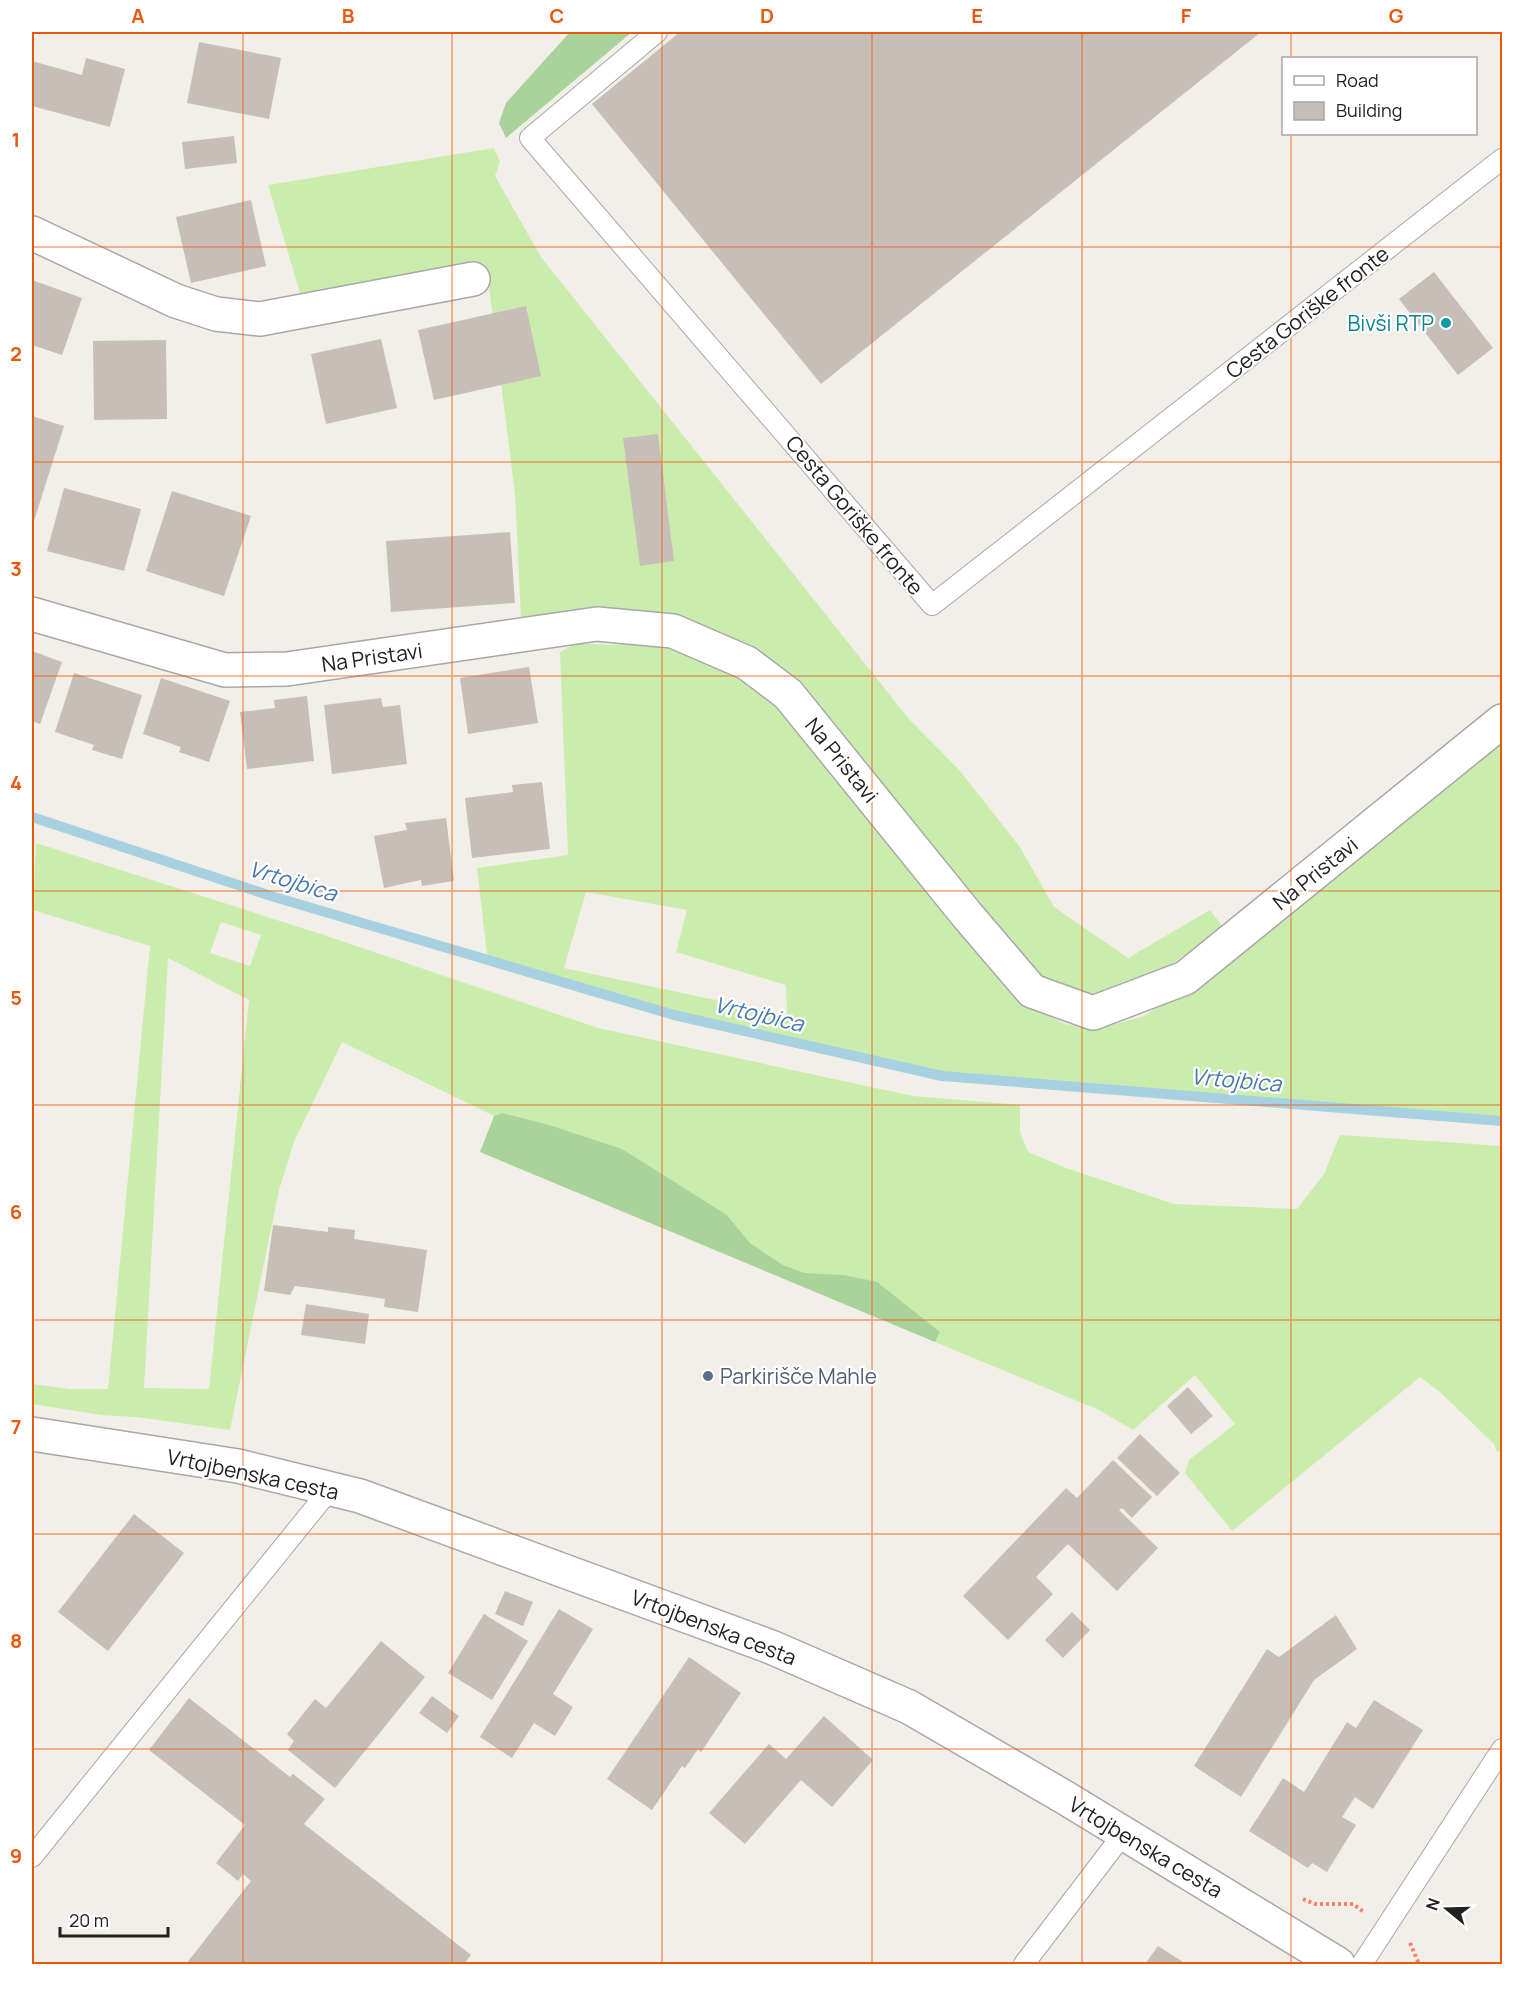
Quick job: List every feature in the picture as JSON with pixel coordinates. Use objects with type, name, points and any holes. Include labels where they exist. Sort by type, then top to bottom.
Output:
[{"type":"street","points":[[32,233],[176,301],[216,314],[260,319],[473,279]]},
{"type":"street","name":"Na Pristavi","points":[[32,614],[225,670],[287,669],[597,624],[673,631],[747,663],[788,694],[967,915],[1032,991],[1093,1013],[1185,978],[1503,721]]},
{"type":"street","name":"Vrtojbenska cesta","points":[[32,1434],[238,1466],[360,1496],[771,1647],[909,1707],[1124,1833],[1338,1965]]},
{"type":"lane","name":"Cesta Goriške fronte","points":[[657,32],[530,138],[932,604],[1503,159]]},
{"type":"lane","points":[[32,1857],[331,1488]]},
{"type":"lane","points":[[1362,1965],[1503,1749]]},
{"type":"lane","points":[[1024,1965],[1124,1833]]},
{"type":"path","points":[[1411,1944],[1419,1965]]},
{"type":"green space","points":[[570,32],[632,32],[506,138],[499,123],[506,103]]},
{"type":"green space","points":[[494,148],[500,162],[495,176],[541,257],[909,719],[960,771],[1020,847],[1054,907],[1128,958],[1210,910],[1223,927],[1140,987],[1088,1001],[1039,987],[784,672],[585,614],[521,618],[515,494],[489,287],[483,265],[300,293],[268,185]]},
{"type":"green space","points":[[658,642],[762,686],[1036,1008],[1062,1023],[1082,1028],[1112,1025],[1144,1016],[1175,996],[1502,733],[1502,1119],[1278,1105],[920,1070],[809,1048],[669,1016],[611,1001],[488,963],[477,868],[568,855],[560,652],[576,643],[609,645]],"holes":[[[586,892],[687,910],[676,952],[786,985],[787,1015],[564,968]]]},
{"type":"green space","points":[[36,843],[324,935],[598,1028],[913,1096],[1020,1105],[1020,1132],[1028,1152],[1066,1168],[1174,1204],[1297,1209],[1324,1174],[1340,1135],[1502,1146],[1502,1450],[1497,1452],[1494,1444],[1440,1392],[1420,1377],[1232,1531],[1185,1473],[1189,1460],[1235,1424],[1195,1375],[1133,1430],[1099,1410],[935,1342],[940,1332],[844,1275],[805,1273],[783,1265],[750,1243],[727,1215],[503,1113],[494,1116],[342,1042],[294,1142],[279,1190],[230,1430],[137,1417],[101,1415],[32,1404],[32,1384],[70,1389],[108,1389],[150,946],[33,910]],"holes":[[[221,922],[261,935],[250,966],[210,953]],[[168,958],[249,1000],[209,1389],[144,1388]]]},
{"type":"green space","points":[[502,1113],[546,1124],[622,1149],[727,1215],[750,1243],[783,1265],[805,1273],[844,1275],[877,1282],[940,1332],[935,1342],[480,1152],[494,1116]]},
{"type":"building","points":[[680,32],[1261,32],[821,384],[592,104]]},
{"type":"building","points":[[199,42],[281,58],[269,119],[187,103]]},
{"type":"building","points":[[86,58],[125,69],[110,127],[32,106],[32,61],[82,75]]},
{"type":"building","points":[[234,136],[237,163],[185,169],[182,142]]},
{"type":"building","points":[[251,200],[266,266],[191,283],[176,217]]},
{"type":"building","name":"Bivši RTP","points":[[1434,272],[1493,348],[1458,375],[1399,299]]},
{"type":"building","points":[[32,280],[82,298],[62,355],[32,345]]},
{"type":"building","points":[[526,306],[541,376],[434,400],[418,330]]},
{"type":"building","points":[[381,339],[397,408],[326,424],[311,354]]},
{"type":"building","points":[[166,340],[167,419],[94,420],[93,341]]},
{"type":"building","points":[[32,416],[64,426],[34,521],[32,520]]},
{"type":"building","points":[[658,434],[674,561],[640,566],[623,438]]},
{"type":"building","points":[[64,488],[141,509],[124,571],[47,551]]},
{"type":"building","points":[[172,491],[251,516],[224,596],[146,571]]},
{"type":"building","points":[[510,532],[515,603],[391,612],[386,541]]},
{"type":"building","points":[[32,651],[62,662],[40,724],[32,721]]},
{"type":"building","points":[[529,667],[538,723],[468,734],[460,678]]},
{"type":"building","points":[[74,673],[142,695],[122,759],[92,750],[94,745],[55,732]]},
{"type":"building","points":[[161,678],[230,701],[209,762],[179,752],[181,747],[143,734]]},
{"type":"building","points":[[307,696],[314,761],[247,769],[240,712],[275,708],[274,700]]},
{"type":"building","points":[[381,698],[383,707],[400,705],[407,764],[332,774],[324,705]]},
{"type":"building","points":[[542,782],[550,849],[472,858],[465,798],[513,792],[512,785]]},
{"type":"building","points":[[446,818],[454,881],[422,886],[421,880],[384,888],[374,836],[407,830],[405,823]]},
{"type":"building","points":[[273,1225],[328,1232],[328,1227],[355,1230],[354,1239],[427,1250],[418,1312],[384,1307],[385,1299],[319,1289],[295,1286],[290,1295],[264,1291]]},
{"type":"building","points":[[306,1304],[369,1314],[365,1344],[301,1335]]},
{"type":"building","points":[[1188,1387],[1213,1416],[1191,1434],[1167,1406]]},
{"type":"building","points":[[1140,1434],[1180,1473],[1157,1496],[1117,1458]]},
{"type":"building","points":[[1113,1460],[1152,1497],[1132,1518],[1122,1508],[1119,1510],[1158,1548],[1117,1591],[1068,1544],[1036,1577],[1053,1594],[1008,1640],[963,1596],[1066,1488],[1077,1498]]},
{"type":"building","points":[[134,1514],[184,1553],[108,1651],[58,1612]]},
{"type":"building","points":[[505,1591],[533,1602],[523,1626],[495,1614]]},
{"type":"building","points":[[559,1609],[593,1629],[553,1694],[573,1707],[555,1736],[534,1723],[512,1758],[480,1737]]},
{"type":"building","points":[[1072,1612],[1090,1630],[1063,1658],[1045,1640]]},
{"type":"building","points":[[484,1614],[528,1641],[492,1700],[448,1673]]},
{"type":"building","points":[[1336,1615],[1357,1649],[1314,1680],[1241,1797],[1194,1766],[1267,1649],[1279,1657]]},
{"type":"building","points":[[381,1641],[425,1677],[335,1788],[288,1750],[294,1741],[287,1734],[315,1699],[326,1708]]},
{"type":"building","points":[[689,1657],[741,1693],[701,1752],[698,1749],[685,1768],[682,1766],[652,1810],[607,1779]]},
{"type":"building","points":[[432,1696],[459,1716],[447,1733],[419,1713]]},
{"type":"building","points":[[189,1698],[290,1777],[293,1774],[325,1799],[304,1824],[471,1955],[464,1964],[186,1964],[251,1881],[243,1874],[238,1881],[216,1863],[245,1825],[149,1750]]},
{"type":"building","points":[[1374,1700],[1423,1730],[1373,1809],[1355,1797],[1342,1817],[1356,1825],[1327,1872],[1312,1863],[1308,1868],[1249,1831],[1283,1778],[1304,1792],[1347,1722],[1356,1728]]},
{"type":"building","points":[[824,1716],[873,1760],[832,1807],[801,1780],[745,1844],[709,1813],[769,1744],[786,1759]]},
{"type":"building","points":[[1158,1946],[1186,1964],[1145,1964]]},
{"type":"waterway","name":"Vrtojbica","points":[[32,817],[271,896],[674,1015],[942,1076],[1502,1121]]},
{"type":"place","name":"Bivši RTP","points":[[1446,323]]},
{"type":"place","name":"Parkirišče Mahle","points":[[708,1376]]}]
